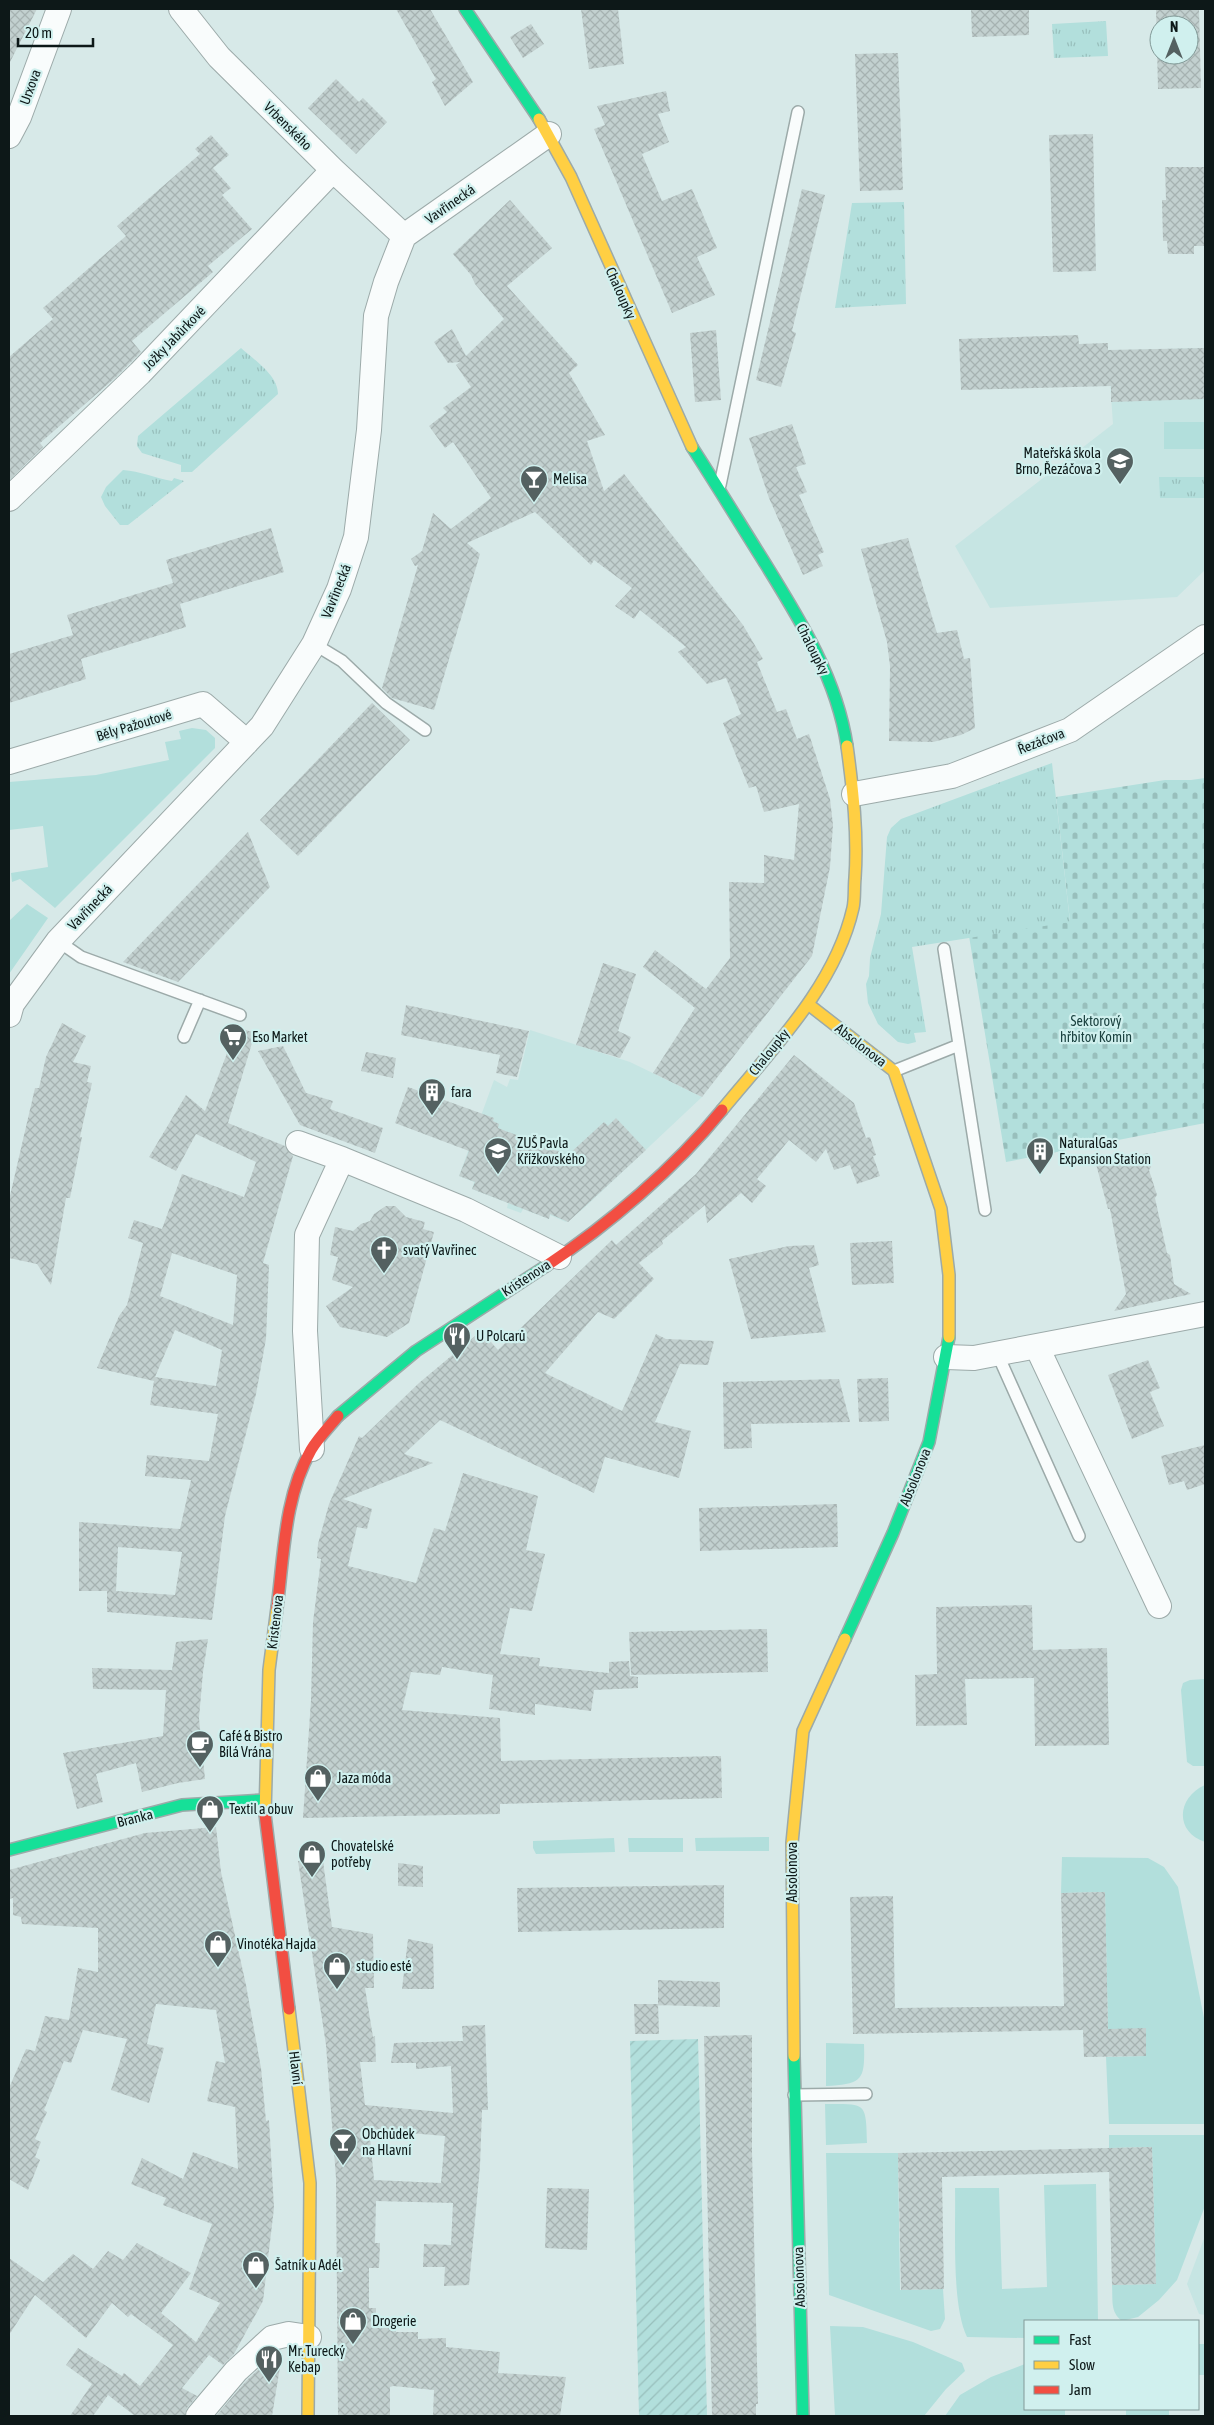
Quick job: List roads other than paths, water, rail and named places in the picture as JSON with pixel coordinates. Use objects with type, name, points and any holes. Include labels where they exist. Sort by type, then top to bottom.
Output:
[{"type":"street","name":"Urxova","points":[[9,136],[19,117],[59,9]]},
{"type":"street","name":"Vrbenského","points":[[181,9],[219,58],[333,170],[404,236]]},
{"type":"street","name":"Chaloupky","points":[[465,9],[548,134],[571,177],[688,438],[792,608],[824,667],[844,725],[854,794],[857,853],[853,908],[838,951],[808,1004],[695,1143],[634,1198],[559,1257]]},
{"type":"street","name":"Vavřinecká","points":[[10,1008],[58,941],[262,726],[314,644],[339,589],[356,537],[367,446],[376,316],[386,282],[404,236],[548,134]]},
{"type":"street","name":"Jožky Jabůrkové","points":[[9,499],[140,373],[333,170]]},
{"type":"street","name":"Řezáčova","points":[[854,794],[952,776],[1070,730],[1205,637]]},
{"type":"street","name":"Běly Pažoutové","points":[[9,762],[203,704],[247,742]]},
{"type":"street","name":"Absolonova","points":[[803,2416],[794,2095],[792,1844],[803,1730],[893,1533],[929,1442],[949,1340],[949,1275],[941,1209],[894,1070],[808,1004]]},
{"type":"street","name":"Kristenova","points":[[264,1800],[269,1670],[282,1555],[289,1512],[298,1478],[312,1449],[342,1411],[416,1351],[559,1257],[466,1210],[298,1143]]},
{"type":"street","name":"Kristenova","points":[[312,1449],[305,1331],[308,1235],[342,1159]]},
{"type":"street","points":[[946,1357],[974,1358],[1205,1314]]},
{"type":"street","points":[[1037,1347],[1159,1606]]},
{"type":"street","name":"Branka","points":[[9,1850],[182,1805],[264,1800]]},
{"type":"street","name":"Hlavní","points":[[264,1800],[268,1851],[310,2183],[308,2416]]},
{"type":"street","points":[[198,2416],[236,2370],[272,2338],[289,2334],[309,2337]]},
{"type":"lane","points":[[719,489],[798,112]]},
{"type":"lane","points":[[314,644],[342,661],[386,703],[425,730]]},
{"type":"lane","points":[[58,941],[81,957],[240,1015]]},
{"type":"lane","points":[[944,949],[985,1210]]},
{"type":"lane","points":[[184,1038],[200,1000]]},
{"type":"lane","points":[[894,1070],[959,1045]]},
{"type":"lane","points":[[997,1353],[1079,1536]]},
{"type":"lane","points":[[794,2095],[866,2094]]},
{"type":"place","name":"Mateřská škola Brno, Řezáčova 3","points":[[1120,485]]},
{"type":"place","name":"Melisa","points":[[534,503]]},
{"type":"place","name":"Eso Market","points":[[233,1061]]},
{"type":"place","name":"fara","points":[[432,1116]]},
{"type":"place","name":"ZUŠ Pavla Křížkovského","points":[[498,1175]]},
{"type":"place","name":"NaturalGas Expansion Station","points":[[1040,1175]]},
{"type":"place","name":"svatý Vavřinec","points":[[384,1274]]},
{"type":"place","name":"U Polcarů","points":[[457,1360]]},
{"type":"place","name":"Café & Bistro Bílá Vrána","points":[[200,1768]]},
{"type":"place","name":"Jaza móda","points":[[318,1802]]},
{"type":"place","name":"Textil a obuv","points":[[210,1833]]},
{"type":"place","name":"Chovatelské potřeby","points":[[312,1878]]},
{"type":"place","name":"Vinotéka Hajda","points":[[218,1968]]},
{"type":"place","name":"studio esté","points":[[337,1990]]},
{"type":"place","name":"Obchůdek na Hlavní","points":[[343,2166]]},
{"type":"place","name":"Šatník u Adél","points":[[256,2289]]},
{"type":"place","name":"Drogerie","points":[[353,2345]]},
{"type":"place","name":"Mr. Turecký Kebap","points":[[269,2383]]},
{"type":"park label","name":"Sektorový hřbitov Komín","points":[[1096,1030]]}]
